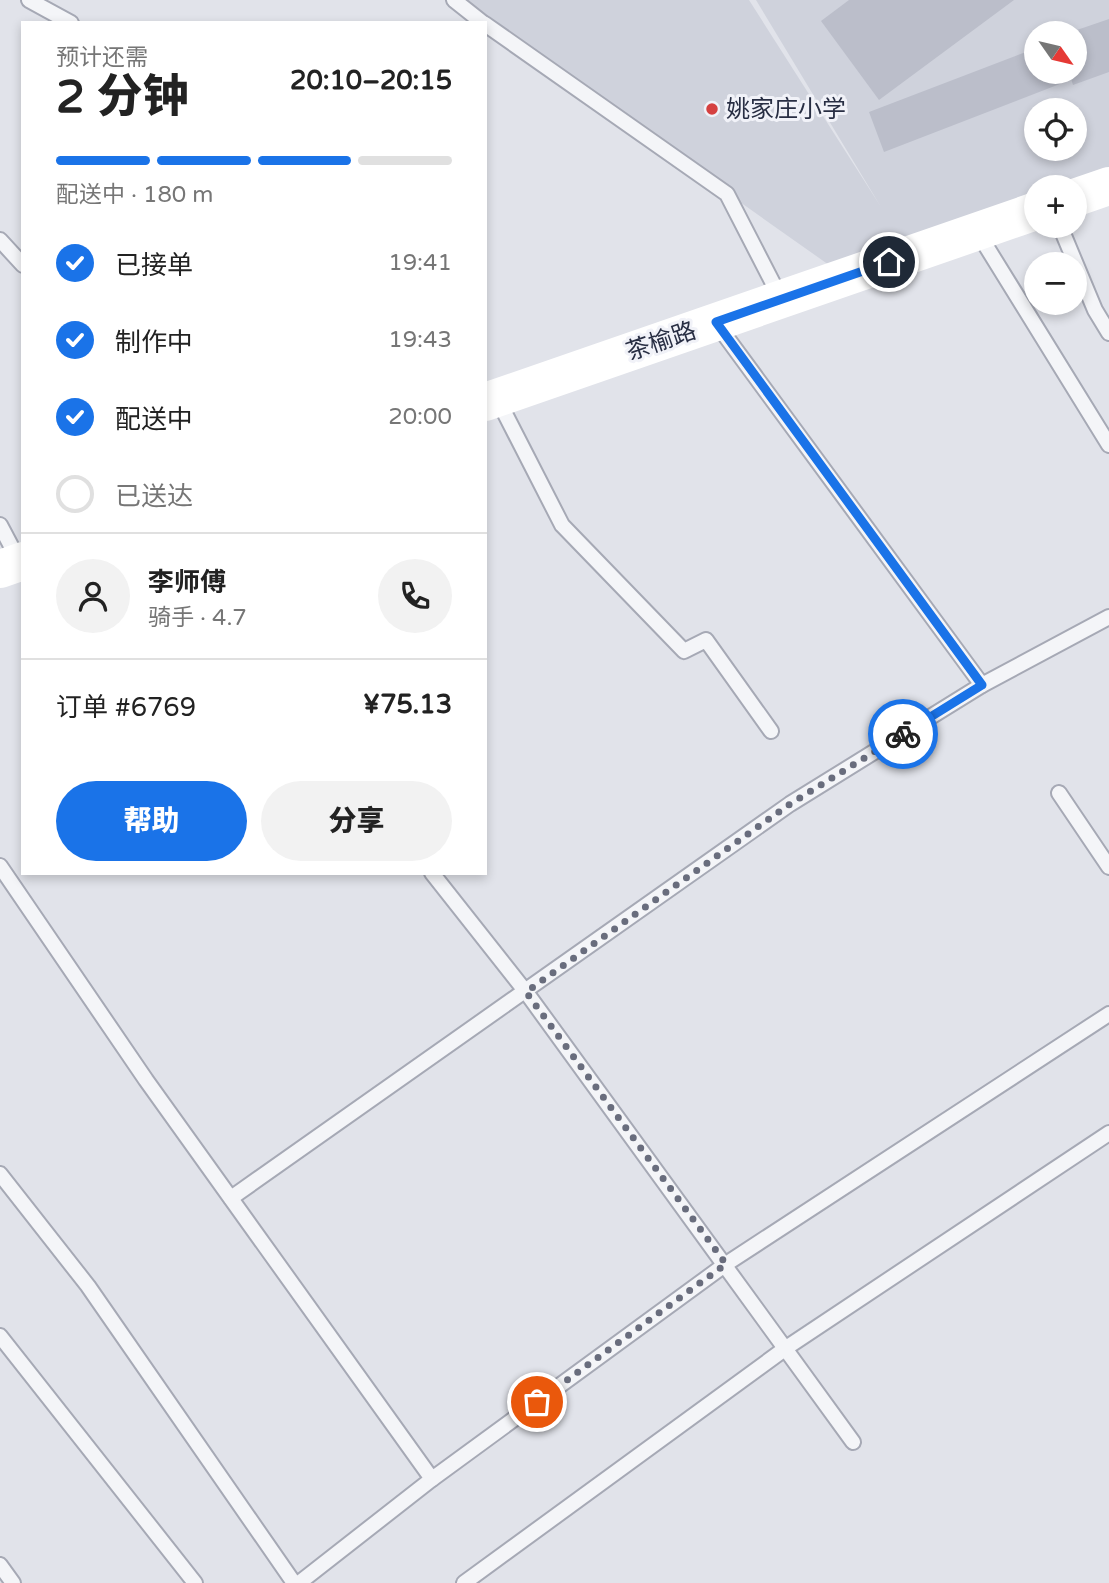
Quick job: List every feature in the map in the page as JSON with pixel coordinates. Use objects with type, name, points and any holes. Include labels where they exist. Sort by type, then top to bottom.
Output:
[{"type":"street","points":[[1087,194],[1109,186]]},
{"type":"street","name":"茶榆路","points":[[491,400],[1024,215]]},
{"type":"lane","points":[[29,0],[67,21]]},
{"type":"lane","points":[[454,0],[480,21]]},
{"type":"lane","points":[[487,26],[727,194],[781,299]]},
{"type":"lane","points":[[977,231],[1109,445]]},
{"type":"lane","points":[[1065,238],[1095,310],[1109,333]]},
{"type":"lane","points":[[0,240],[21,263]]},
{"type":"lane","points":[[716,322],[982,685]]},
{"type":"lane","points":[[491,400],[562,525],[684,651],[706,640],[771,731]]},
{"type":"lane","points":[[0,525],[16,565]]},
{"type":"lane","points":[[231,1198],[790,804],[982,685],[1109,617]]},
{"type":"lane","points":[[1059,793],[1109,867]]},
{"type":"lane","points":[[0,866],[231,1198],[432,1479]]},
{"type":"lane","points":[[434,875],[526,992],[853,1442]]},
{"type":"lane","points":[[0,1174],[88,1286],[296,1583],[432,1479],[726,1264],[1109,1014]]},
{"type":"lane","points":[[464,1583],[786,1348],[1109,1133]]},
{"type":"lane","points":[[0,1336],[195,1583]]},
{"type":"lane","points":[[0,1565],[13,1583]]},
{"type":"shaded area","points":[[454,0],[749,0],[881,207],[756,0],[1109,0],[1109,186],[1087,186],[1087,175],[1024,175],[1024,215],[846,277]]},
{"type":"building","points":[[849,0],[1014,0],[879,100],[821,21]]},
{"type":"building","points":[[1109,19],[1109,72],[1087,80],[1087,27]]},
{"type":"building","points":[[1024,53],[1024,84],[1060,84],[884,152],[869,112]]},
{"type":"way so far","points":[[537,1402],[726,1264],[526,992],[790,804],[903,734]]},
{"type":"place","name":"姚家庄小学","points":[[712,109]]},
{"type":"route","points":[[889,262],[716,322],[982,685],[903,734]]}]
